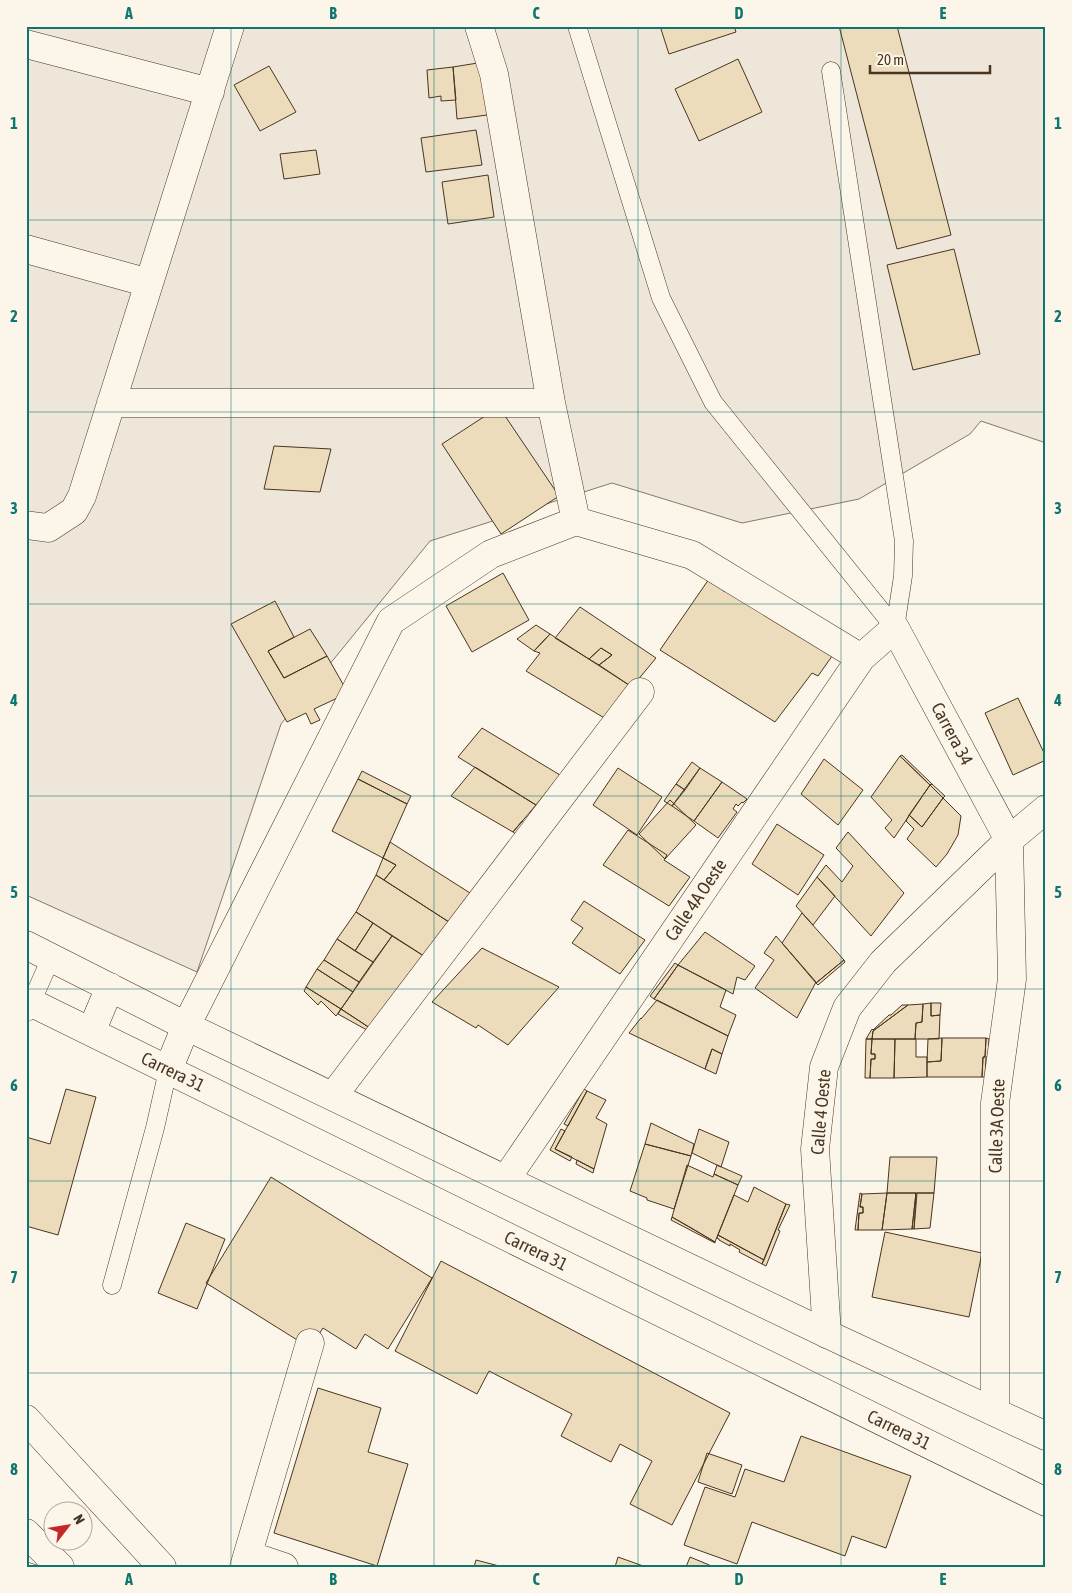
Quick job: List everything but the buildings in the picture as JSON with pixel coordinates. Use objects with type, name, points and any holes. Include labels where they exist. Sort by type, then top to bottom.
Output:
[{"type":"main road","points":[[26,525],[48,528],[74,511],[82,496],[230,26]]},
{"type":"main road","points":[[478,26],[494,74],[551,403],[576,521]]},
{"type":"main road","points":[[26,44],[210,92]]},
{"type":"main road","points":[[26,249],[150,283]]},
{"type":"main road","points":[[111,403],[551,403]]},
{"type":"main road","points":[[168,1070],[186,1026],[391,621],[491,554],[576,521],[692,555],[861,658]]},
{"type":"main road","name":"Calle 4A Oeste","points":[[506,1179],[861,658],[894,628]]},
{"type":"main road","name":"Carrera 34","points":[[894,628],[1009,840]]},
{"type":"main road","points":[[333,1096],[640,692]]},
{"type":"main road","name":"Calle 4 Oeste","points":[[827,1334],[815,1149],[824,1067],[847,1008],[883,962],[1009,840],[1046,808]]},
{"type":"main road","name":"Calle 3A Oeste","points":[[995,1412],[994,1103],[1012,979],[1009,840]]},
{"type":"main road","points":[[26,945],[186,1026],[827,1334],[1046,1436]]},
{"type":"main road","points":[[91,1032],[110,987]]},
{"type":"main road","name":"Carrera 31","points":[[28,1006],[91,1032],[1046,1502]]},
{"type":"main road","points":[[284,1567],[246,1561],[310,1343]]},
{"type":"main road","points":[[26,1419],[162,1567]]},
{"type":"main road","points":[[26,1533],[60,1567]]},
{"type":"lane","points":[[577,26],[661,298],[713,402],[894,628]]},
{"type":"lane","points":[[831,71],[904,541],[903,576],[894,628]]},
{"type":"lane","points":[[28,1006],[51,958]]},
{"type":"lane","points":[[112,1285],[168,1070]]},
{"type":"shaded area","points":[[26,26],[1046,26],[1046,443],[981,421],[970,434],[859,499],[742,523],[612,483],[430,541],[281,724],[197,972],[26,895]]},
{"type":"railway","points":[[26,1564],[35,1567]]}]
